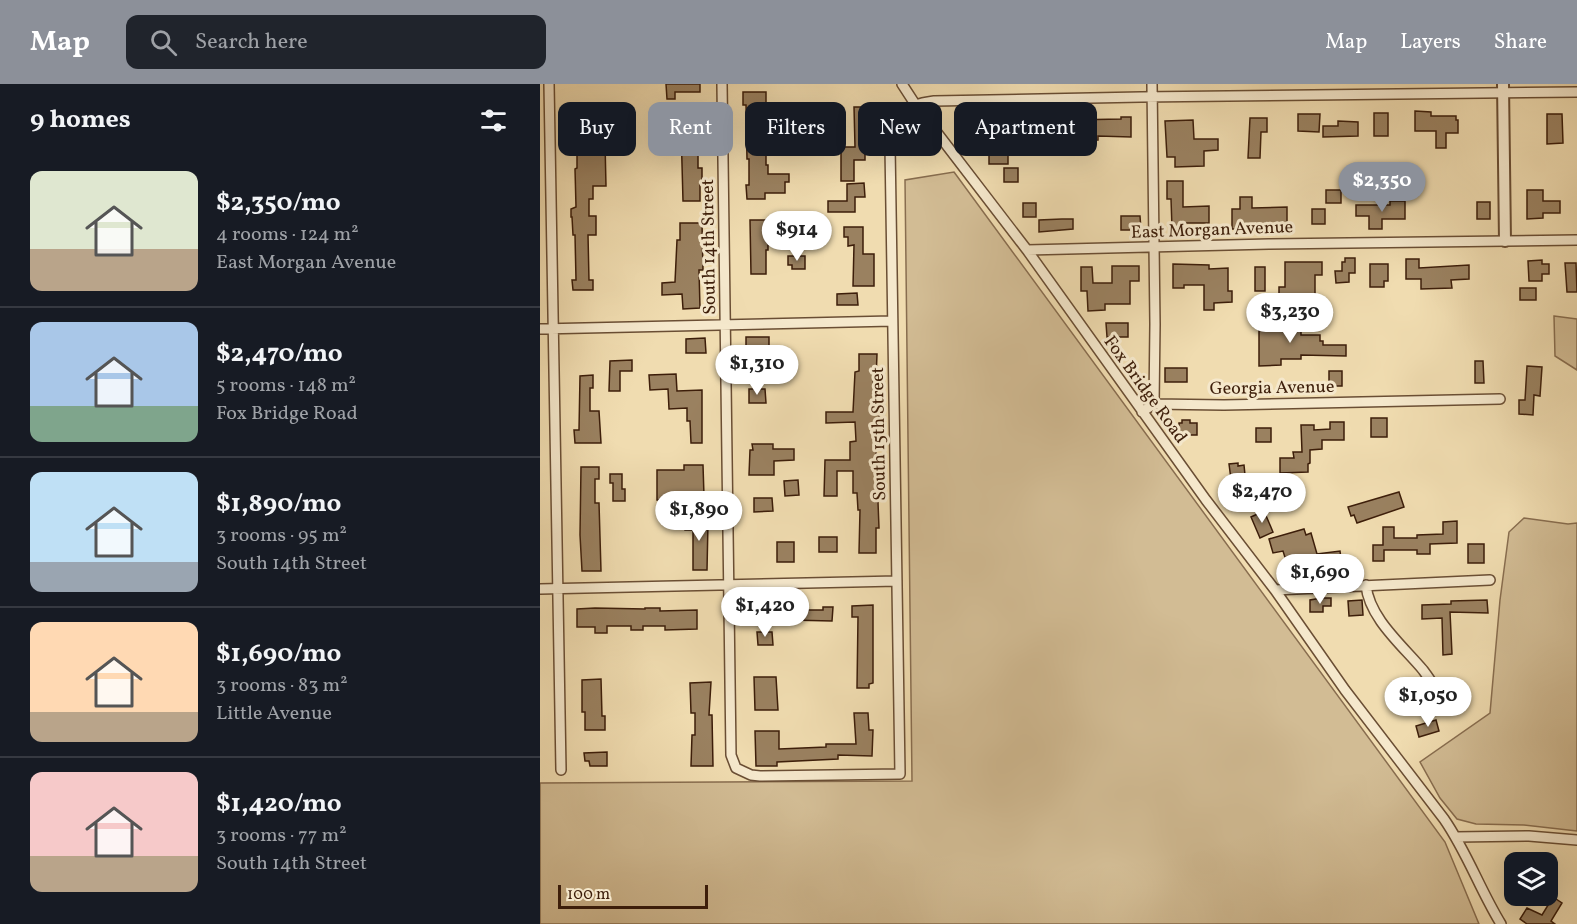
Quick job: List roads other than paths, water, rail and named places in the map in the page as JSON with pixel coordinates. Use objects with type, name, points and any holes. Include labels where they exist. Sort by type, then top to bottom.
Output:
[{"type":"street","points":[[549,84],[561,770]]},
{"type":"street","name":"South 14th Street","points":[[722,84],[731,743],[732,762],[736,768]]},
{"type":"street","name":"Fox Bridge Road","points":[[902,84],[914,102]]},
{"type":"street","points":[[1142,412],[1154,404],[1152,84]]},
{"type":"street","points":[[928,102],[1503,88],[1577,92]]},
{"type":"street","points":[[1503,88],[1504,241]]},
{"type":"street","name":"Fox Bridge Road","points":[[942,139],[1027,250],[1142,412],[1275,590],[1345,690],[1456,837],[1486,901],[1501,924]]},
{"type":"street","name":"South 15th Street","points":[[736,768],[750,775],[760,776],[900,774],[890,156]]},
{"type":"street","name":"East Morgan Avenue","points":[[1027,250],[1577,240]]},
{"type":"street","points":[[540,329],[892,321]]},
{"type":"street","name":"Georgia Avenue","points":[[1154,404],[1500,399]]},
{"type":"street","points":[[1275,590],[1490,579]]},
{"type":"street","points":[[540,589],[897,581]]},
{"type":"street","points":[[1366,585],[1367,597],[1384,624],[1402,649],[1428,677],[1449,710]]},
{"type":"street","points":[[1456,837],[1530,836],[1577,840]]}]
